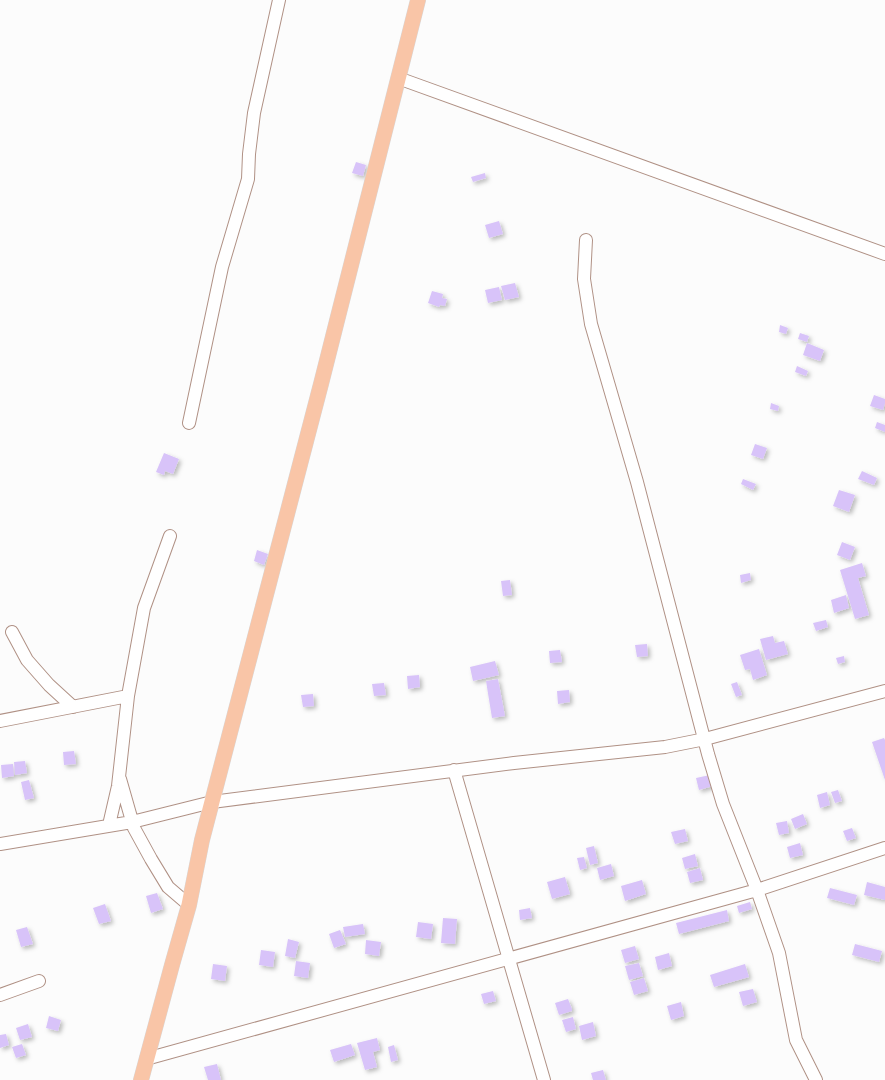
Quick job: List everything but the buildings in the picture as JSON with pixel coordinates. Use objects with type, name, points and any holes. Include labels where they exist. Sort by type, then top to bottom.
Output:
[{"type":"main road","points":[[141,1080],[189,905],[202,840],[321,384],[418,0]]},
{"type":"street","points":[[189,423],[222,267],[248,179],[249,154],[254,113],[279,0]]},
{"type":"street","points":[[398,78],[885,254]]},
{"type":"street","points":[[586,240],[584,279],[591,324],[638,482],[704,739],[723,804],[757,890],[779,953],[796,1040],[816,1080]]},
{"type":"street","points":[[109,825],[119,776],[128,696],[144,608],[170,536]]},
{"type":"street","points":[[12,632],[27,660],[49,685],[73,707]]},
{"type":"street","points":[[0,844],[132,822],[212,802],[514,762],[665,748],[885,691]]},
{"type":"street","points":[[0,721],[128,696]]},
{"type":"street","points":[[454,770],[544,1080]]},
{"type":"street","points":[[119,776],[134,828],[168,887],[189,905]]},
{"type":"street","points":[[146,1059],[757,890],[885,848]]},
{"type":"street","points":[[0,995],[39,981]]}]
